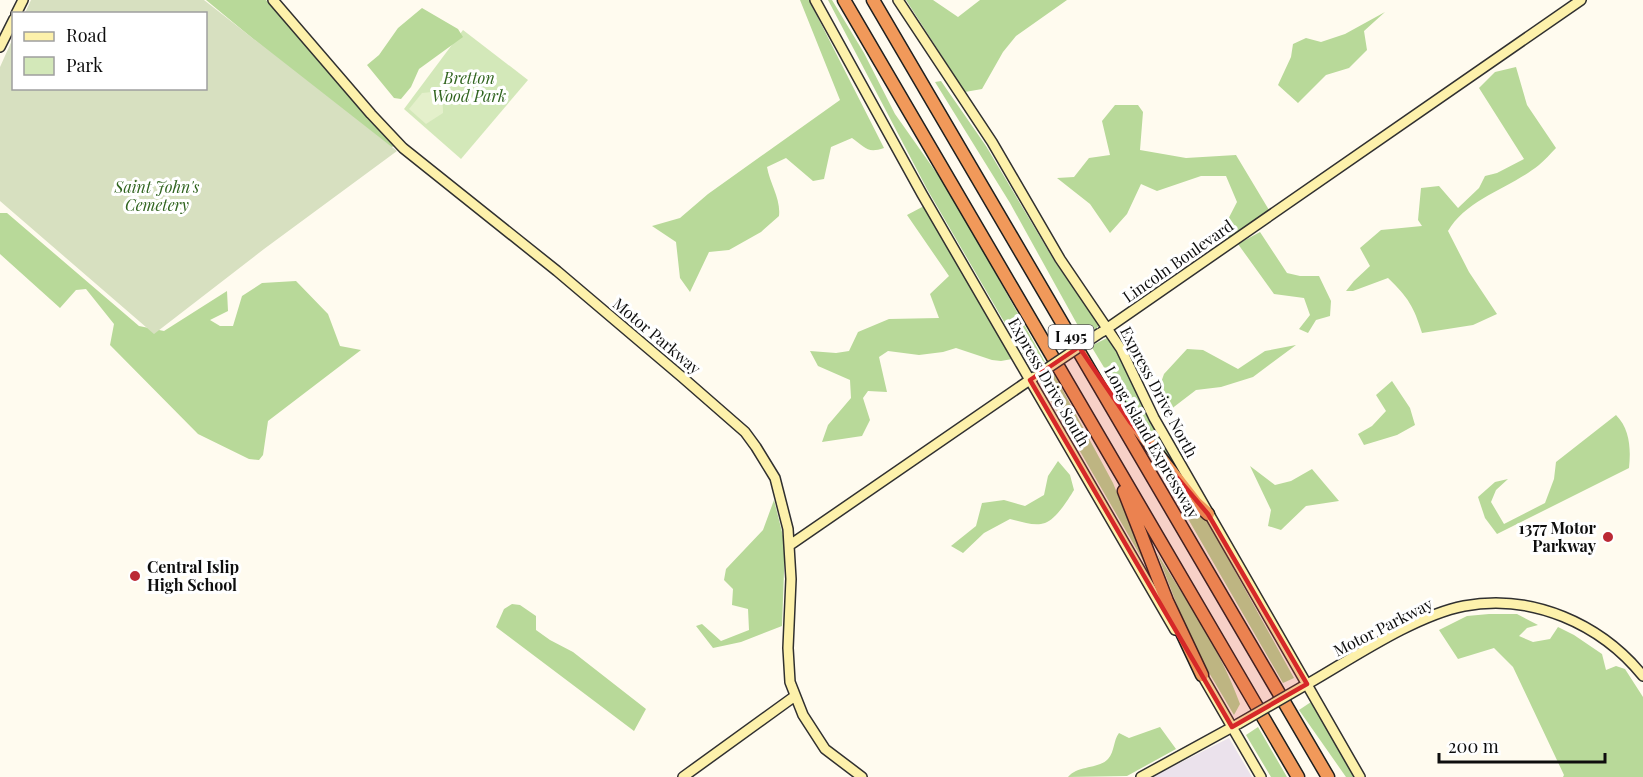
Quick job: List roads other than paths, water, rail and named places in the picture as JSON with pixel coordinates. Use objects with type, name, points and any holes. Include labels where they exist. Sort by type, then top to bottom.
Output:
[{"type":"highway","name":"I 495","points":[[844,0],[1299,777]]},
{"type":"highway","name":"Long Island Expressway","points":[[873,0],[1328,777]]},
{"type":"highway","points":[[1065,326],[1130,422],[1196,503],[1208,514]]},
{"type":"highway","points":[[1083,407],[1132,508],[1167,601],[1202,675]]},
{"type":"main road","name":"Motor Parkway","points":[[273,0],[370,114],[403,148],[562,276],[745,432],[775,478],[786,515],[790,545],[789,669],[795,696],[803,715],[825,749],[862,777]]},
{"type":"main road","name":"Express Drive South","points":[[816,0],[922,194],[1035,377],[1202,675],[1235,725],[1261,777]]},
{"type":"main road","name":"Express Drive North","points":[[898,0],[992,142],[1104,331],[1121,348],[1154,418],[1305,685],[1360,777]]},
{"type":"main road","name":"Lincoln Boulevard","points":[[790,545],[1104,331],[1581,0]]},
{"type":"main road","points":[[0,47],[12,23]]},
{"type":"main road","name":"Motor Parkway","points":[[1141,777],[1407,628],[1435,615],[1464,606],[1496,604],[1526,606],[1550,611],[1576,621],[1606,639],[1632,662],[1643,676]]},
{"type":"main road","points":[[683,777],[795,696]]},
{"type":"place","name":"1377 Motor Parkway","points":[[1608,537]]},
{"type":"place","name":"Central Islip High School","points":[[135,576]]},
{"type":"park label","name":"Bretton Wood Park","points":[[469,87]]},
{"type":"park label","name":"Saint John's Cemetery","points":[[157,196]]}]
